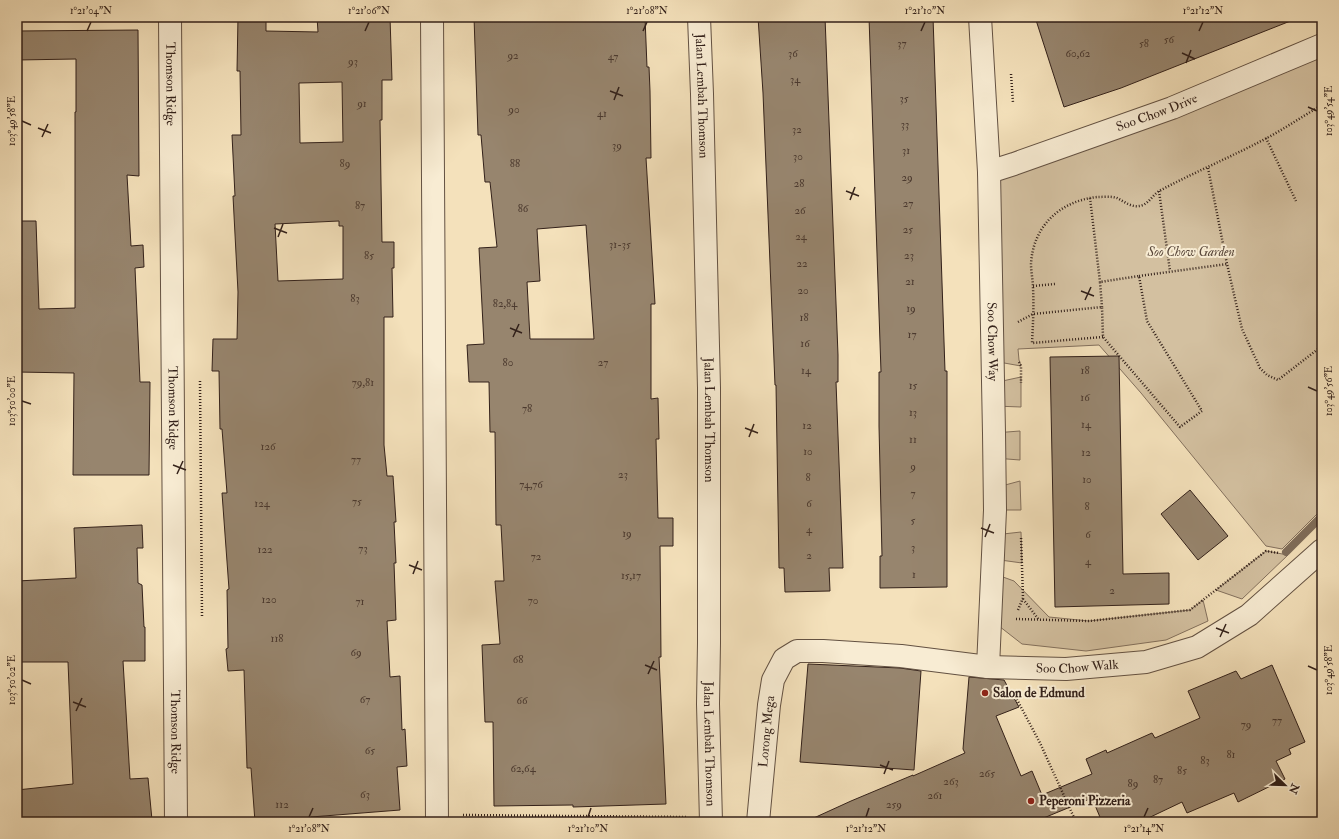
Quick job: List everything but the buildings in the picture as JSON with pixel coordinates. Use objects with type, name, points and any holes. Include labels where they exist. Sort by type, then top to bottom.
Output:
[{"type":"street","name":"Thomson Ridge","points":[[170,17],[176,822]]},
{"type":"street","points":[[432,17],[437,822]]},
{"type":"street","name":"Jalan Lembah Thomson","points":[[699,17],[709,388],[708,704],[711,822]]},
{"type":"street","name":"Soo Chow Way","points":[[980,17],[989,172],[995,510],[990,619],[994,667]]},
{"type":"street","name":"Soo Chow Drive","points":[[989,172],[1172,108],[1322,45]]},
{"type":"street","name":"Soo Chow Walk","points":[[797,651],[823,651],[901,656],[994,667],[1066,668],[1146,662],[1197,647],[1249,615],[1322,550]]},
{"type":"street","name":"Lorong Mega","points":[[758,822],[769,705],[773,680],[784,659],[797,651]]},
{"type":"path","points":[[1103,337],[1032,343],[1033,286],[1031,265],[1037,237],[1044,225],[1065,206],[1076,201],[1090,198],[1107,196],[1117,198],[1127,204],[1137,206],[1143,205],[1159,190],[1208,168],[1266,138],[1322,105]]},
{"type":"path","points":[[1266,138],[1296,201]]},
{"type":"path","points":[[1208,168],[1227,264],[1242,329],[1260,368],[1267,375],[1278,380],[1322,346]]},
{"type":"path","points":[[1159,190],[1170,271]]},
{"type":"path","points":[[1090,198],[1100,282],[1103,337],[1180,427],[1202,411],[1147,321],[1139,276]]},
{"type":"path","points":[[1100,282],[1227,264]]},
{"type":"path","points":[[1033,286],[1055,284]]},
{"type":"path","points":[[1013,325],[1033,314],[1102,307]]},
{"type":"path","points":[[990,619],[1089,621],[1190,610],[1266,551],[1281,554]]},
{"type":"path","points":[[1023,598],[1039,621]]},
{"type":"path","points":[[994,667],[1040,743],[1076,822]]},
{"type":"path","points":[[462,815],[690,817]]},
{"type":"green space","name":"Soo Chow Garden","points":[[1322,50],[1322,509],[1282,549],[1266,546],[1141,393],[1099,345],[1018,349],[1021,366],[993,361],[988,174]]},
{"type":"green space","points":[[1021,377],[1021,407],[994,406],[993,383]]},
{"type":"green space","points":[[1020,431],[1020,460],[994,458],[994,433]]},
{"type":"green space","points":[[1020,481],[1021,510],[995,510],[994,488]]},
{"type":"green space","points":[[1021,532],[1022,563],[993,559],[994,535]]},
{"type":"green space","points":[[1266,551],[1288,555],[1242,599],[1216,590]]},
{"type":"green space","points":[[992,573],[1014,581],[1049,617],[1089,621],[1190,610],[1203,600],[1208,621],[1166,640],[1086,651],[1022,644],[990,619]]},
{"type":"waterway","points":[[1286,552],[1322,516]]},
{"type":"place","name":"Salon de Edmund","points":[[985,693]]},
{"type":"place","name":"Peperoni Pizzeria","points":[[1031,801]]}]
